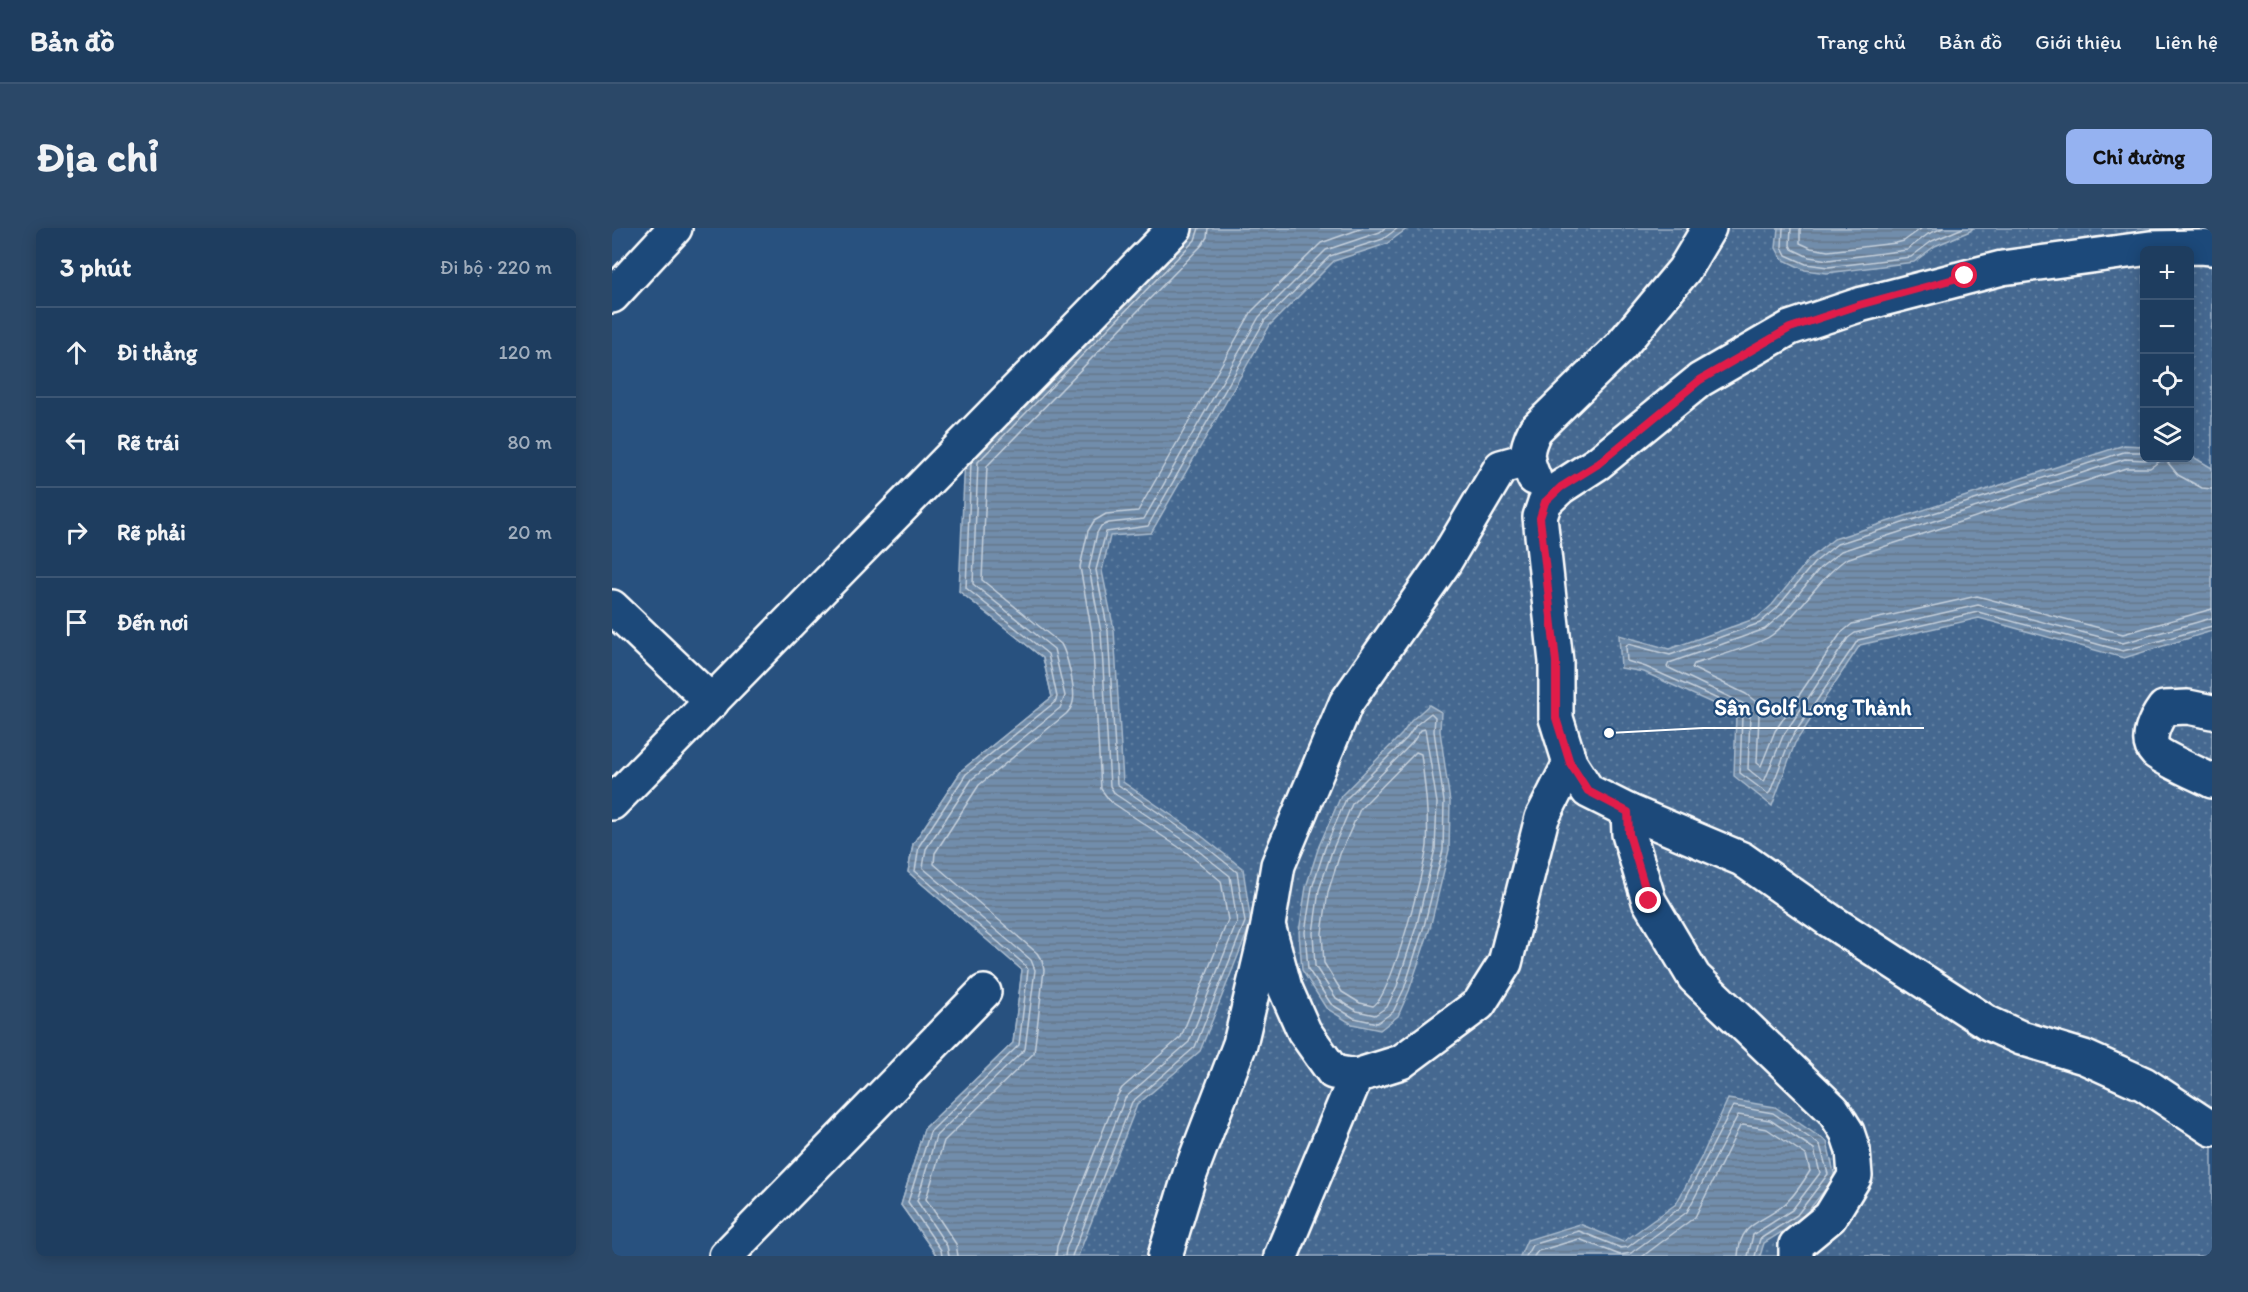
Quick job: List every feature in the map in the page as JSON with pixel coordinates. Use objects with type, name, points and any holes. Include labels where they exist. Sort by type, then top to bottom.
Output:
[{"type":"street","points":[[612,296],[675,228]]},
{"type":"street","points":[[612,803],[1175,228]]},
{"type":"street","points":[[1545,502],[1527,460],[1528,446],[1535,430],[1620,347],[1684,270],[1709,228]]},
{"type":"street","points":[[2212,248],[2150,248],[2002,268],[1859,305],[1790,328],[1700,380],[1598,464],[1561,487],[1545,502],[1540,518],[1556,662],[1556,718],[1570,763],[1588,791],[1628,812],[1742,859],[1829,920],[1988,1023],[2021,1038],[2084,1057],[2144,1084],[2212,1129]]},
{"type":"street","points":[[1165,1256],[1190,1174],[1240,1044],[1268,925],[1278,865],[1346,703],[1444,563],[1501,467],[1527,460]]},
{"type":"street","points":[[612,607],[712,702]]},
{"type":"street","points":[[2212,712],[2188,707],[2164,708],[2156,718],[2151,742],[2156,752],[2212,781]]},
{"type":"street","points":[[1268,925],[1285,988],[1304,1031],[1333,1072],[1356,1076],[1401,1062],[1479,1004],[1505,963],[1542,818],[1570,763]]},
{"type":"street","points":[[1628,812],[1629,834],[1649,901],[1694,977],[1833,1110],[1847,1132],[1855,1161],[1855,1176],[1830,1217],[1796,1245],[1796,1256]]},
{"type":"street","points":[[726,1256],[984,992]]},
{"type":"street","points":[[1281,1256],[1356,1076]]},
{"type":"shaded area","points":[[1188,228],[2212,228],[2212,1256],[937,1256],[901,1205],[924,1129],[1013,1043],[1022,970],[908,872],[913,844],[962,770],[1052,697],[1043,658],[959,591]]},
{"type":"water","points":[[1188,228],[1408,228],[1386,244],[1334,261],[1270,325],[1151,533],[1110,536],[1102,571],[1114,630],[1123,782],[1199,834],[1243,869],[1251,923],[1200,1051],[1137,1105],[1078,1256],[937,1256],[901,1205],[924,1129],[1013,1043],[1022,970],[908,872],[913,844],[962,770],[1052,697],[1043,658],[959,591],[965,456]]},
{"type":"water","points":[[1778,228],[1973,228],[1935,246],[1914,262],[1827,273],[1805,270],[1782,259],[1776,248]]},
{"type":"water","points":[[2124,445],[2140,446],[2140,462],[2194,462],[2194,457],[2212,468],[2212,631],[2124,658],[1979,618],[1860,645],[1795,743],[1772,806],[1734,776],[1736,714],[1644,672],[1621,668],[1619,635],[1669,649],[1757,618],[1772,605],[1810,558],[1834,539]]},
{"type":"water","points":[[1429,705],[1441,712],[1440,731],[1450,802],[1449,850],[1430,928],[1409,991],[1398,1016],[1380,1030],[1352,1024],[1326,1008],[1302,970],[1299,932],[1306,887],[1319,846],[1341,796],[1402,734],[1411,721]]},
{"type":"water","points":[[1728,1099],[1775,1107],[1827,1142],[1835,1177],[1801,1220],[1764,1243],[1760,1256],[1520,1256],[1527,1240],[1580,1224],[1623,1242],[1676,1204],[1703,1154]]},
{"type":"place","name":"Sân Golf Long Thành","points":[[1609,733]]},
{"type":"route","points":[[1649,901],[1629,834],[1628,812],[1588,791],[1570,763],[1556,718],[1556,662],[1540,518],[1545,502],[1561,487],[1598,464],[1700,380],[1790,328],[1859,305],[1965,276]]}]
